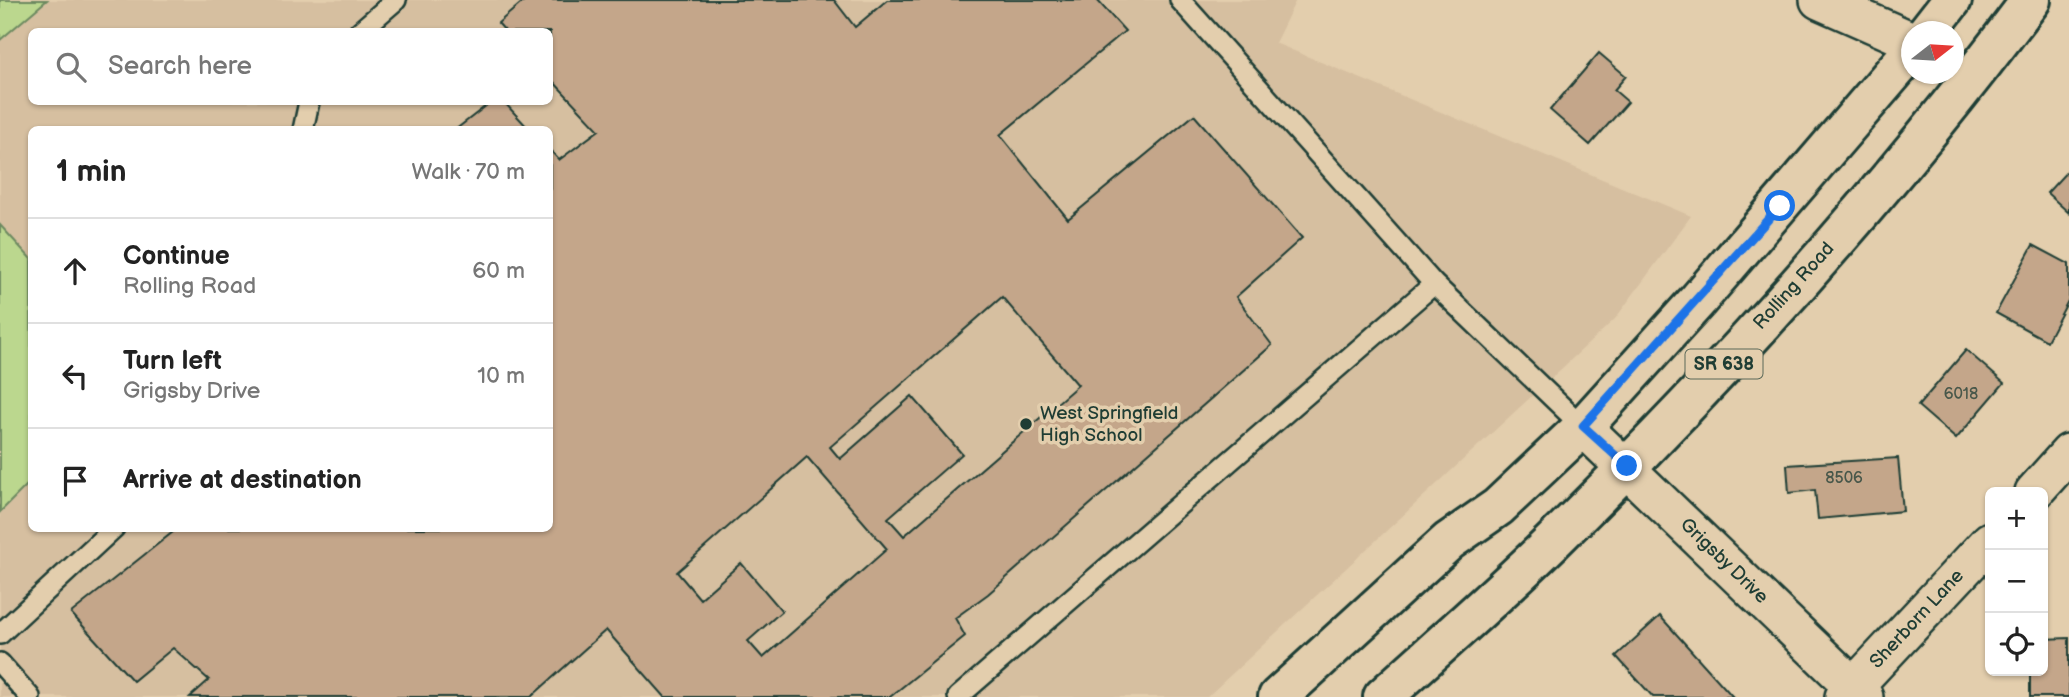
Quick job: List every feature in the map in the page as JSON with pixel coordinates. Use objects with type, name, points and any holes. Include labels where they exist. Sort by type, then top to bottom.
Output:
[{"type":"main road","points":[[1936,21],[1952,0]]},
{"type":"main road","name":"Rolling Road","points":[[1964,74],[2032,0]]},
{"type":"main road","name":"SR 638","points":[[1278,697],[1449,541],[1498,507],[1583,426],[1717,278],[1901,64]]},
{"type":"main road","name":"Rolling Road","points":[[1383,697],[1551,543],[1720,369],[1955,84]]},
{"type":"street","points":[[1819,0],[1901,36]]},
{"type":"street","name":"Grigsby Drive","points":[[1583,426],[1627,466],[1854,694]]},
{"type":"street","points":[[2038,487],[2069,453]]},
{"type":"street","name":"Sherborn Lane","points":[[1854,694],[1985,547]]},
{"type":"lane","points":[[364,28],[396,0]]},
{"type":"lane","points":[[1180,0],[1434,284],[1583,426]]},
{"type":"lane","points":[[304,126],[308,105]]},
{"type":"lane","points":[[958,697],[1434,284]]},
{"type":"lane","points":[[0,634],[110,532]]},
{"type":"lane","points":[[0,663],[30,697]]},
{"type":"shaded area","name":"West Springfield High School","points":[[0,0],[1296,0],[1275,43],[1691,216],[1615,319],[1207,697],[0,697]]},
{"type":"green space","points":[[0,0],[47,0],[0,40]]},
{"type":"green space","points":[[0,225],[28,256],[28,484],[0,512]]},
{"type":"building","points":[[525,0],[834,0],[855,27],[887,0],[1097,0],[1125,31],[1000,135],[1068,219],[1194,115],[1302,238],[1236,297],[1272,345],[988,594],[955,618],[965,636],[890,697],[665,697],[606,630],[531,697],[190,697],[209,680],[173,648],[133,681],[71,613],[173,532],[553,532],[553,153],[559,160],[599,130],[553,81],[553,28],[502,28],[498,23]],"holes":[[[1002,297],[1078,385],[904,536],[888,518],[962,454],[912,396],[840,459],[830,447]],[[807,457],[887,549],[763,658],[748,641],[782,611],[741,563],[700,599],[677,572]]]},
{"type":"building","points":[[1599,53],[1626,76],[1614,90],[1628,102],[1590,145],[1550,110]]},
{"type":"building","points":[[487,105],[507,105],[526,126],[460,126]]},
{"type":"building","points":[[2069,169],[2069,213],[2047,193]]},
{"type":"building","points":[[2033,245],[2069,264],[2069,299],[2047,341],[1996,313]]},
{"type":"building","points":[[1966,350],[2004,383],[1956,439],[1918,406]]},
{"type":"building","points":[[1898,458],[1903,511],[1818,519],[1815,490],[1789,493],[1787,465]]},
{"type":"building","points":[[1660,616],[1733,697],[1653,697],[1616,656]]},
{"type":"building","points":[[2069,638],[2069,697],[2030,697],[2030,676],[2048,676],[2048,639]]},
{"type":"place","name":"West Springfield High School","points":[[1026,424]]},
{"type":"route","points":[[1627,466],[1583,426],[1780,206]]}]
